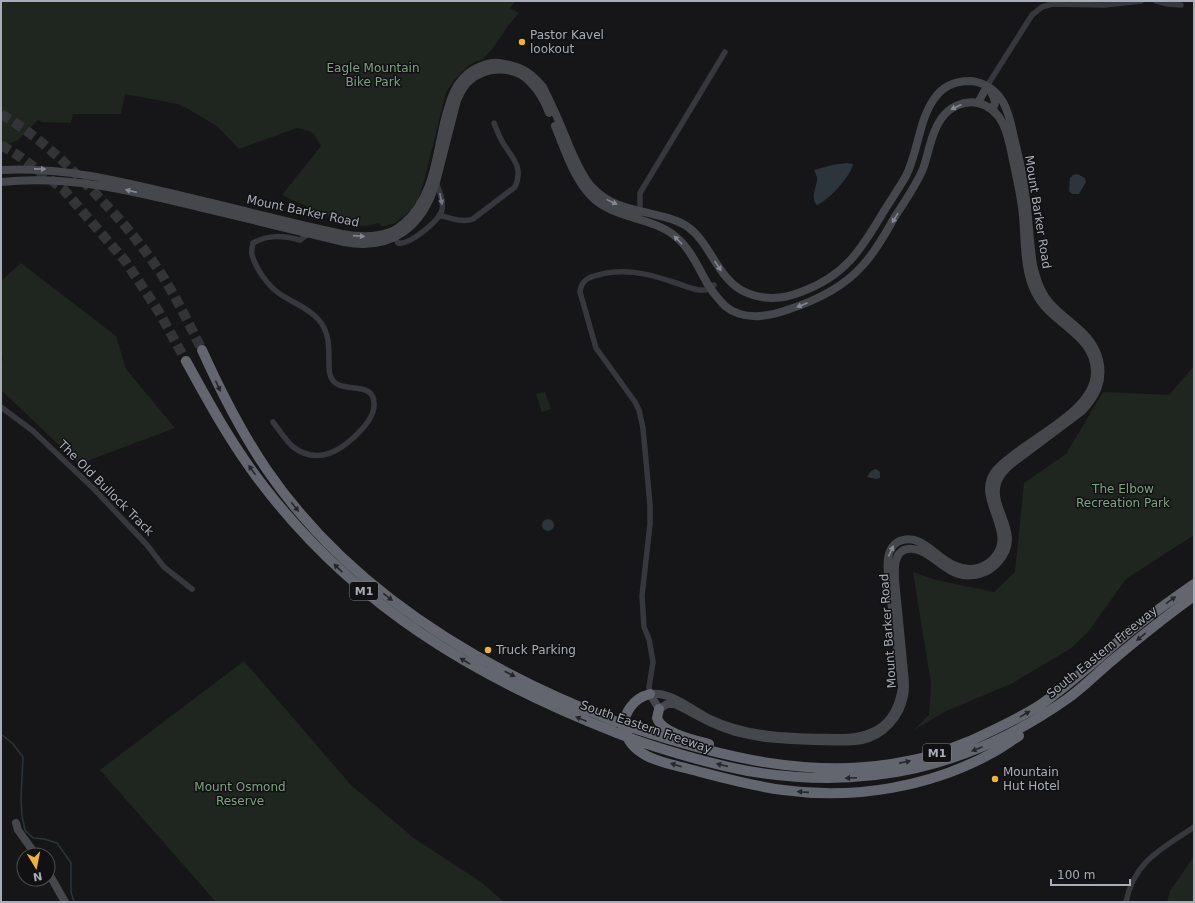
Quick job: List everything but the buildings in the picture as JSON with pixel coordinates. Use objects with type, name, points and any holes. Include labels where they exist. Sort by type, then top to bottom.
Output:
[{"type":"highway","name":"South Eastern Freeway","points":[[202,350],[237,422],[267,470],[284,493],[311,526],[341,556],[362,576],[406,611],[478,657],[554,696],[633,728],[741,759],[770,764],[825,768],[853,768],[881,766],[910,761],[936,754],[990,732],[1014,720],[1062,689],[1132,630],[1194,584]]},
{"type":"highway","name":"South Eastern Freeway","points":[[186,361],[230,437],[262,484],[298,528],[360,587],[404,622],[476,668],[552,707],[618,733],[692,758],[747,771],[803,778],[859,777],[915,769],[969,753],[996,742],[1021,729],[1068,698],[1150,629],[1194,596]]},
{"type":"highway","points":[[649,693],[633,704],[627,713],[625,723],[626,732],[630,742],[644,755],[685,768],[747,783],[788,791],[832,793],[875,791],[898,787],[932,778],[964,766],[994,752],[1041,723],[1068,698]]},
{"type":"highway","points":[[659,709],[657,720],[665,729],[728,749],[785,760],[881,766]]},
{"type":"main road","name":"Mount Barker Road","points":[[394,235],[414,214],[426,194],[431,180],[450,100],[456,87],[464,76],[471,71],[478,67],[495,62],[514,65],[523,69],[533,76],[543,87],[580,170],[588,184],[599,195],[612,203],[640,215],[679,240],[691,255],[725,306],[739,314],[755,317],[778,314],[807,303],[832,290],[862,267],[880,243],[915,184],[923,167],[935,131],[944,115],[958,105],[978,103],[992,109],[1003,122],[1010,144],[1020,191],[1028,268],[1033,287],[1045,308],[1072,330],[1086,346],[1091,354],[1095,378],[1091,391],[1082,404],[1011,457],[993,474],[990,480],[988,494],[1000,528],[1001,541],[997,554],[990,562],[983,566],[967,569],[959,568],[950,564],[926,546],[912,540],[903,540],[895,544],[890,550],[888,559],[889,581],[902,688],[898,704],[892,717],[871,734],[853,738],[781,737],[762,735],[718,723],[670,696],[649,693]]},
{"type":"main road","name":"Mount Barker Road","points":[[1,182],[18,180],[67,181],[112,187],[310,230],[363,236],[394,235],[406,230],[422,215],[430,202],[454,111],[462,90],[468,82],[481,73],[495,70],[511,71],[529,81],[542,98],[575,174],[598,203],[610,209],[675,221],[686,226],[699,237],[723,272],[739,289],[761,297],[789,297],[822,283],[841,270],[865,243],[906,176],[916,149],[926,113],[932,101],[940,92],[951,84],[968,81],[987,86],[1001,98],[1011,124],[1025,190],[1033,265],[1037,280],[1043,294],[1050,304],[1086,335],[1096,352],[1100,362],[1101,372],[1097,391],[1092,400],[1082,411],[1010,465],[1001,474],[998,480],[996,495],[1006,524],[1007,542],[1003,557],[997,564],[983,573],[966,575],[950,570],[918,549],[909,548],[902,552],[898,557],[894,567],[905,688],[901,706],[896,716],[881,732],[864,739],[854,741],[774,739],[751,736],[727,729],[707,721],[675,704],[667,704],[659,709]]},
{"type":"main road","points":[[978,103],[987,86]]},
{"type":"main road","points":[[987,86],[995,100],[995,106],[992,109]]},
{"type":"main road","name":"Mount Barker Road","points":[[1,170],[40,169],[118,181],[310,230]]},
{"type":"main road","points":[[67,172],[67,181]]},
{"type":"main road","points":[[649,693],[659,709]]},
{"type":"main road","points":[[16,823],[18,830],[30,847]]},
{"type":"main road","points":[[56,886],[65,902]]},
{"type":"street","points":[[987,86],[1032,15],[1042,7],[1057,4],[1104,5],[1141,1]]},
{"type":"street","points":[[1156,1],[1181,5]]},
{"type":"street","points":[[640,215],[640,193],[726,52]]},
{"type":"street","points":[[439,215],[460,221],[473,219],[515,187],[519,172],[501,140],[494,123]]},
{"type":"street","points":[[394,235],[398,243],[402,244],[407,242],[424,230],[439,215],[442,211],[442,200],[436,182]]},
{"type":"street","points":[[273,422],[287,440],[299,450],[315,456],[326,455],[335,452],[359,433],[367,423],[375,406],[374,398],[369,391],[342,386],[333,382],[330,373],[329,342],[323,325],[314,314],[304,307],[287,299],[273,289],[253,258],[251,252],[252,243],[258,240],[276,236],[300,240],[304,238],[310,230]]},
{"type":"street","points":[[649,693],[653,662],[649,639],[642,615],[642,585],[650,524],[643,428],[639,410],[635,402],[596,348],[580,292],[580,287],[589,277],[616,271],[627,271],[650,275],[699,290],[706,290],[712,287]]},
{"type":"street","name":"The Old Bullock Track","points":[[1,407],[33,431],[93,488],[147,545],[164,567],[192,589]]},
{"type":"street","points":[[1126,902],[1137,873],[1143,864],[1194,827]]},
{"type":"green space","name":"Eagle Mountain Bike Park","points":[[1,1],[516,1],[510,8],[519,13],[509,24],[489,53],[483,59],[473,63],[465,69],[446,93],[418,201],[411,210],[395,223],[382,227],[379,223],[366,226],[347,225],[282,195],[321,146],[314,134],[297,128],[239,149],[217,126],[178,104],[125,94],[121,114],[73,114],[71,123],[42,122],[38,120],[17,141],[1,146]]},
{"type":"green space","points":[[21,263],[116,336],[126,369],[175,428],[79,464],[1,390],[1,363],[3,360],[1,343],[1,281]]},
{"type":"green space","name":"The Elbow Recreation Park","points":[[1194,366],[1194,535],[1126,579],[1088,632],[1070,649],[1011,684],[946,711],[914,730],[929,715],[931,684],[913,572],[936,580],[994,592],[1015,572],[1024,483],[1066,454],[1103,392],[1169,395]]},
{"type":"green space","points":[[545,392],[551,409],[542,412],[536,394]]},
{"type":"green space","name":"Mount Osmond Reserve","points":[[244,661],[351,785],[415,839],[481,882],[504,902],[216,902],[100,770]]},
{"type":"green space","points":[[1194,856],[1194,902],[1167,902],[1170,891]]},
{"type":"shaded area","points":[[847,163],[853,164],[844,181],[827,199],[817,205],[814,199],[817,177],[814,170]]},
{"type":"shaded area","points":[[1077,174],[1085,178],[1086,182],[1079,194],[1072,194],[1069,191],[1070,178]]},
{"type":"shaded area","points":[[876,469],[880,472],[880,478],[876,479],[867,477],[871,471]]},
{"type":"shaded area","points":[[546,519],[550,519],[554,525],[550,531],[546,531],[542,527],[542,523]]},
{"type":"waterway","points":[[1,734],[13,744],[23,757],[21,798],[22,816],[25,830],[33,838],[44,839],[57,843],[71,863],[71,892],[74,902]]},
{"type":"tunnel","points":[[1,114],[35,137],[56,155],[94,192],[126,227],[156,266],[177,301],[202,350]]},
{"type":"tunnel","points":[[1,145],[19,156],[63,189],[126,262],[159,312],[186,361]]},
{"type":"place","name":"Pastor Kavel lookout","points":[[522,42]]},
{"type":"place","name":"Truck Parking","points":[[488,650]]},
{"type":"place","name":"Mountain Hut Hotel","points":[[995,779]]}]
